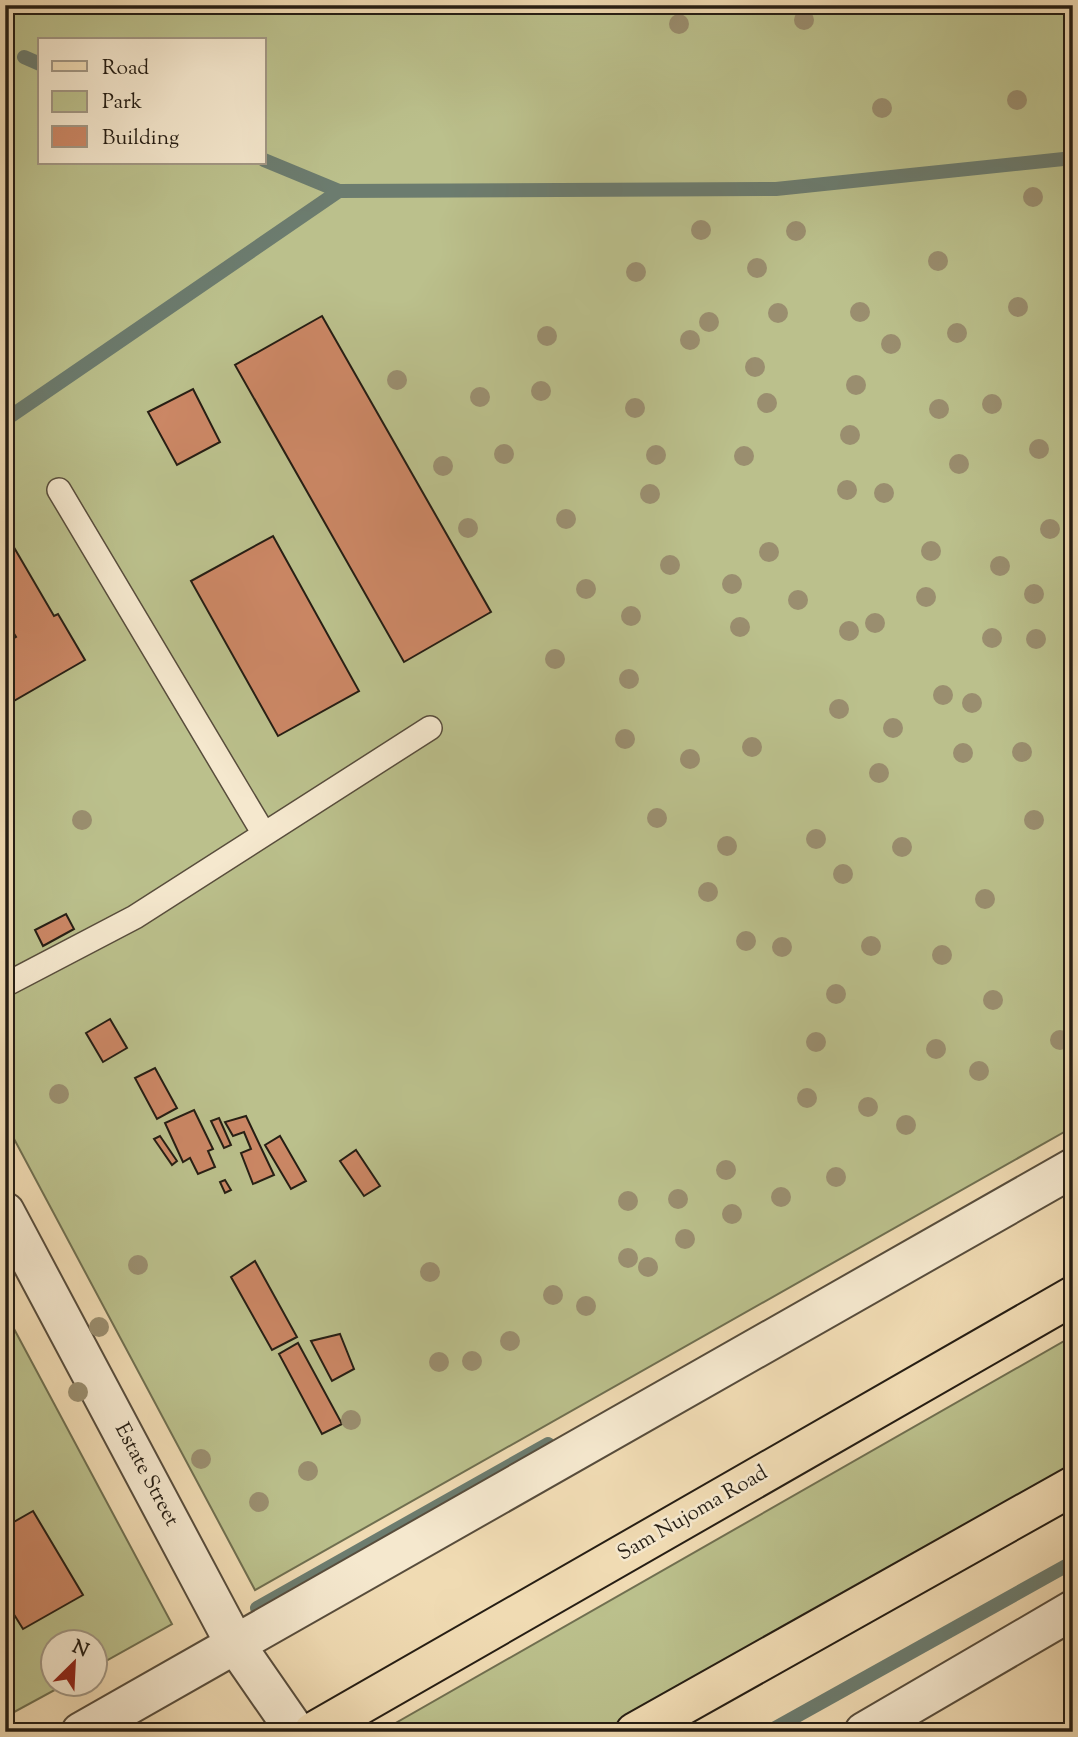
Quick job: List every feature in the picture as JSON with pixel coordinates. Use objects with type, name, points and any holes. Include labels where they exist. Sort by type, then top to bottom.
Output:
[{"type":"main road","name":"Sam Nujoma Road","points":[[313,1732],[1073,1296]]},
{"type":"main road","points":[[635,1732],[1073,1486]]},
{"type":"street","points":[[81,1732],[1073,1168]]},
{"type":"street","name":"Estate Street","points":[[5,1212],[235,1644],[296,1732]]},
{"type":"street","points":[[864,1732],[1073,1609]]},
{"type":"lane","points":[[59,490],[264,834]]},
{"type":"lane","points":[[5,985],[135,917],[430,728]]},
{"type":"green space","points":[[5,5],[1073,5],[1073,1127],[255,1590],[5,1122]]},
{"type":"green space","points":[[5,1312],[172,1624],[108,1660],[108,1628],[38,1628],[40,1698],[5,1717]]},
{"type":"green space","points":[[1073,1336],[1073,1478],[637,1732],[380,1732]]},
{"type":"building","points":[[322,316],[491,612],[404,662],[235,365]]},
{"type":"building","points":[[193,389],[220,442],[177,465],[148,412]]},
{"type":"building","points":[[5,532],[54,616],[58,614],[85,660],[5,706],[5,643],[16,637],[5,619]]},
{"type":"building","points":[[273,536],[359,691],[278,736],[191,581]]},
{"type":"building","points":[[66,914],[74,929],[43,946],[35,930]]},
{"type":"building","points":[[110,1019],[127,1048],[103,1062],[86,1033]]},
{"type":"building","points":[[155,1068],[177,1108],[157,1119],[135,1078]]},
{"type":"building","points":[[194,1110],[213,1149],[208,1151],[215,1167],[198,1174],[190,1158],[183,1162],[165,1123]]},
{"type":"building","points":[[246,1116],[274,1175],[253,1184],[241,1153],[251,1149],[244,1132],[233,1136],[225,1122]]},
{"type":"building","points":[[219,1118],[231,1145],[224,1148],[211,1121]]},
{"type":"building","points":[[160,1136],[177,1161],[172,1165],[154,1139]]},
{"type":"building","points":[[280,1136],[306,1181],[291,1189],[265,1145]]},
{"type":"building","points":[[356,1150],[380,1186],[364,1196],[340,1161]]},
{"type":"building","points":[[225,1180],[231,1190],[225,1193],[220,1182]]},
{"type":"building","points":[[255,1261],[297,1337],[272,1350],[231,1277]]},
{"type":"building","points":[[340,1334],[354,1369],[332,1381],[311,1341]]},
{"type":"building","points":[[298,1343],[342,1424],[322,1434],[279,1354]]},
{"type":"building","points":[[33,1511],[83,1595],[23,1629],[5,1600],[5,1527]]},
{"type":"waterway","points":[[24,57],[38,63]]},
{"type":"waterway","points":[[266,161],[339,191],[776,189],[1073,158]]},
{"type":"waterway","points":[[5,420],[339,191]]},
{"type":"waterway","points":[[257,1608],[548,1444]]},
{"type":"waterway","points":[[768,1732],[1073,1562]]}]
